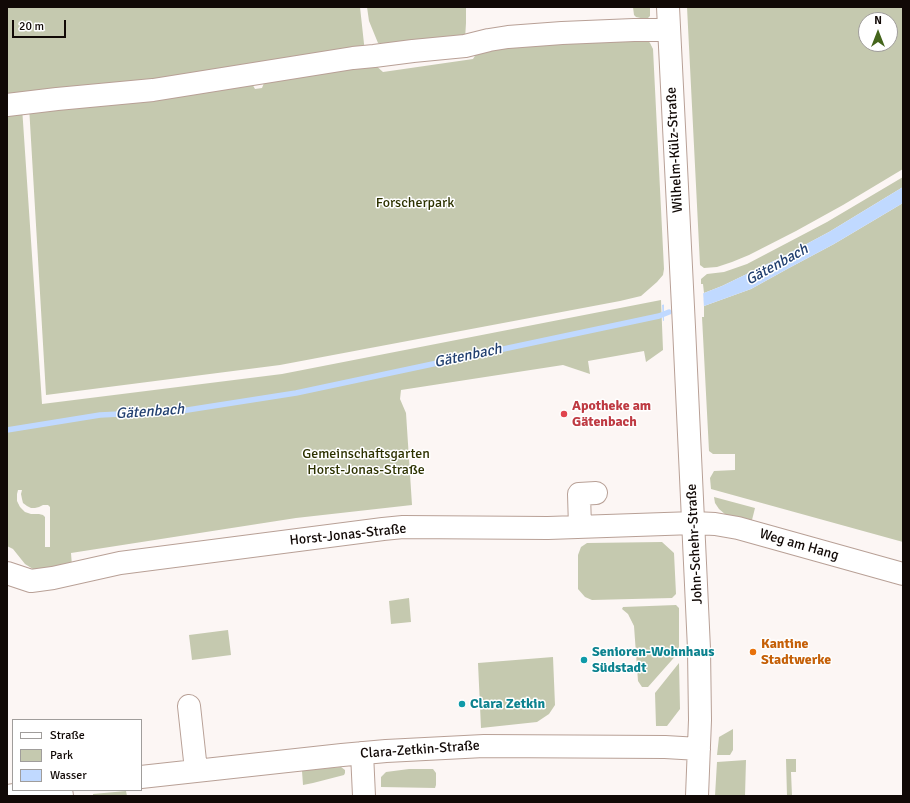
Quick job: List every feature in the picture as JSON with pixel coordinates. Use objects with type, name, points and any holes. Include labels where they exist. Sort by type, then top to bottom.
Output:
[{"type":"street","name":"Wilhelm-Külz-Straße","points":[[668,7],[682,292]]},
{"type":"street","points":[[7,105],[153,90],[353,58],[465,46],[508,37],[562,33],[669,30]]},
{"type":"street","name":"John-Schehr-Straße","points":[[682,292],[700,654],[698,796]]},
{"type":"street","points":[[580,526],[579,494],[596,493]]},
{"type":"street","name":"Horst-Jonas-Straße","points":[[7,573],[31,581],[53,578],[120,563],[403,527],[548,528],[694,523]]},
{"type":"street","name":"Weg am Hang","points":[[694,523],[715,524],[738,528],[903,574]]},
{"type":"street","points":[[189,706],[196,770]]},
{"type":"street","name":"Clara-Zetkin-Straße","points":[[142,777],[362,753],[484,746],[699,749]]},
{"type":"street","points":[[362,753],[364,796]]},
{"type":"street","points":[[7,796],[38,791]]},
{"type":"green space","points":[[7,7],[360,7],[365,53],[7,102]]},
{"type":"green space","points":[[367,7],[466,7],[465,39],[389,46],[378,43],[369,21]]},
{"type":"green space","points":[[633,7],[650,7],[650,16],[645,19],[636,17],[634,15]]},
{"type":"green space","points":[[687,7],[903,7],[903,169],[843,205],[749,255],[717,267],[704,268],[700,265]]},
{"type":"green space","name":"Forscherpark","points":[[646,38],[653,49],[664,269],[663,275],[641,296],[280,365],[46,395],[29,106],[250,80],[255,89],[262,88],[264,83],[373,63],[383,72],[473,59],[478,51],[488,46]]},
{"type":"green space","name":"Gemeinschaftsgarten Horst-Jonas-Straße","points":[[22,107],[42,404],[282,374],[661,300],[663,350],[646,362],[644,351],[588,361],[590,374],[563,365],[401,390],[400,399],[406,413],[412,505],[296,518],[71,553],[72,566],[36,571],[25,564],[13,549],[7,546],[7,109]],"holes":[[[18,490],[22,490],[21,494],[23,503],[27,506],[35,508],[48,505],[50,507],[50,547],[45,547],[45,517],[43,515],[25,512],[17,501]]]},
{"type":"green space","points":[[903,177],[903,187],[829,232],[784,256],[722,286],[704,293],[701,279],[707,274],[724,272],[747,264],[827,222]]},
{"type":"green space","points":[[903,203],[903,542],[711,489],[710,478],[714,471],[735,470],[735,454],[713,454],[709,451],[702,317],[704,317],[704,306],[751,289],[834,244]]},
{"type":"green space","points":[[714,497],[755,508],[751,524],[735,520],[726,515],[715,503]]},
{"type":"green space","points":[[662,542],[674,553],[676,594],[672,598],[592,600],[585,597],[578,589],[578,555],[581,547],[587,543]]},
{"type":"green space","points":[[409,598],[411,622],[391,624],[389,601]]},
{"type":"green space","points":[[676,605],[679,608],[679,652],[648,687],[642,687],[638,681],[634,626],[628,614],[622,609],[623,607]]},
{"type":"green space","points":[[228,630],[231,655],[192,660],[189,635]]},
{"type":"green space","points":[[553,657],[555,705],[549,714],[537,722],[481,728],[478,663]]},
{"type":"green space","points":[[679,663],[680,709],[667,726],[656,726],[655,693]]},
{"type":"green space","points":[[733,729],[733,750],[730,755],[717,755],[719,737]]},
{"type":"green space","points":[[786,759],[796,759],[796,772],[791,772],[792,796],[787,796]]},
{"type":"green space","points":[[746,760],[745,796],[715,796],[717,762]]},
{"type":"green space","points":[[341,767],[345,770],[344,775],[303,785],[302,771]]},
{"type":"green space","points":[[409,769],[433,769],[436,773],[435,788],[381,787],[381,777],[386,772]]},
{"type":"green space","points":[[126,791],[127,796],[93,796],[93,794]]},
{"type":"water","points":[[903,187],[903,203],[834,244],[751,289],[663,321],[662,305],[704,293],[722,286],[784,256],[829,232]]},
{"type":"pier","points":[[703,291],[704,308],[664,323],[664,303]]},
{"type":"waterway","name":"Gätenbach","points":[[7,430],[100,415],[181,411],[296,393],[659,316],[669,312]]},
{"type":"place","name":"Apotheke am Gätenbach","points":[[564,414]]},
{"type":"place","name":"Kantine Stadtwerke","points":[[753,652]]},
{"type":"place","name":"Senioren-Wohnhaus Südstadt","points":[[584,660]]},
{"type":"place","name":"Clara Zetkin","points":[[462,704]]}]
